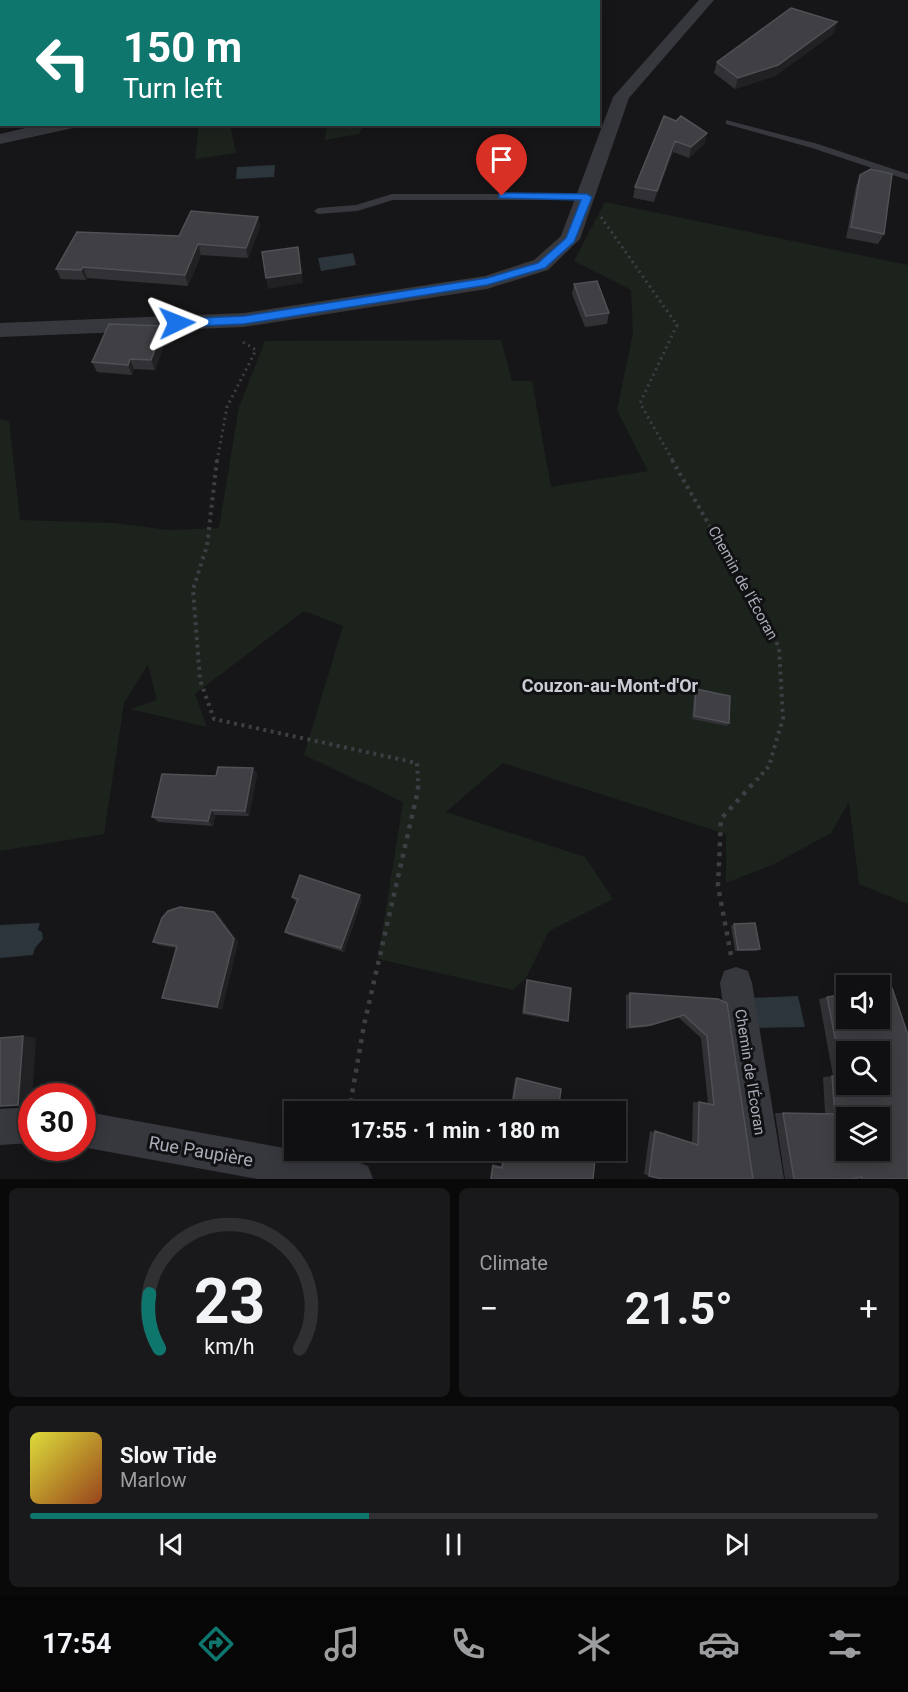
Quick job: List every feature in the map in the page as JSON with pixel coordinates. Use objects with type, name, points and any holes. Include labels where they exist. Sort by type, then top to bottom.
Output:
[{"type":"street","points":[[0,330],[244,320],[487,282],[541,265],[570,239],[587,197],[621,97],[707,0]]},
{"type":"street","points":[[0,139],[58,126]]},
{"type":"street","name":"Chemin de l'Écoran","points":[[736,982],[766,1179]]},
{"type":"street","points":[[0,1127],[18,1126]]},
{"type":"street","name":"Rue Paupière","points":[[96,1132],[351,1179]]},
{"type":"lane","points":[[729,122],[815,146],[908,177]]},
{"type":"lane","points":[[318,211],[357,208],[392,197],[568,195],[587,197]]},
{"type":"path","name":"Chemin de l'Écoran","points":[[587,197],[677,325],[640,403],[779,647],[783,718],[769,766],[721,819],[717,886],[736,982]]},
{"type":"path","points":[[244,320],[241,343],[256,350],[227,407],[219,444],[207,546],[193,589],[200,680],[214,719],[417,763],[418,790],[364,1025],[351,1101]]},
{"type":"shaded area","points":[[199,126],[230,126],[236,153],[195,159]]},
{"type":"shaded area","points":[[328,126],[363,126],[359,134],[324,140]]},
{"type":"shaded area","points":[[275,165],[274,177],[236,179],[237,167]]},
{"type":"shaded area","points":[[605,202],[908,265],[908,904],[859,884],[849,802],[831,833],[774,864],[726,883],[726,834],[503,763],[446,812],[585,857],[613,899],[549,931],[526,978],[513,990],[378,959],[403,802],[304,755],[343,626],[304,611],[195,694],[207,727],[130,709],[157,700],[148,664],[124,703],[104,834],[0,851],[0,419],[9,421],[20,520],[113,523],[170,530],[219,528],[239,407],[265,341],[501,340],[512,381],[532,381],[551,487],[648,471],[617,410],[633,333],[631,290],[574,261]]},
{"type":"shaded area","points":[[353,253],[356,265],[321,271],[318,258]]},
{"type":"shaded area","points":[[40,923],[38,930],[42,932],[43,939],[35,948],[33,955],[0,958],[0,925]]},
{"type":"shaded area","points":[[798,996],[805,1027],[755,1028],[749,998]]},
{"type":"building","points":[[791,8],[837,22],[778,65],[738,78],[717,62]]},
{"type":"building","points":[[664,116],[676,121],[681,116],[707,133],[691,147],[675,141],[657,191],[635,187]]},
{"type":"building","points":[[871,169],[892,174],[884,234],[851,227],[860,175]]},
{"type":"building","points":[[191,211],[258,217],[246,248],[198,244],[185,275],[83,267],[81,270],[56,269],[77,232],[179,236]]},
{"type":"building","points":[[298,247],[301,273],[266,278],[262,252]]},
{"type":"building","points":[[597,281],[609,313],[586,316],[574,284]]},
{"type":"building","points":[[109,324],[164,326],[151,360],[130,359],[128,365],[92,362]]},
{"type":"building","points":[[696,689],[730,696],[729,723],[694,716]]},
{"type":"building","points":[[218,767],[253,768],[245,811],[211,810],[208,821],[152,817],[162,774],[216,776]]},
{"type":"building","points":[[300,875],[360,895],[341,948],[285,932],[298,899],[292,897]]},
{"type":"building","points":[[180,907],[214,912],[234,939],[217,1007],[162,998],[177,946],[153,942],[162,918],[168,911]]},
{"type":"building","points":[[755,923],[760,949],[738,950],[734,924]]},
{"type":"building","points":[[527,980],[571,988],[568,1021],[524,1012]]},
{"type":"building","points":[[890,988],[892,988],[908,1035],[908,1179],[862,1179],[862,1177],[794,1179],[783,1113],[835,1114],[832,1076],[836,1076],[836,1095],[890,1095],[890,1041],[836,1042],[827,997],[836,996],[836,1029],[890,1029]]},
{"type":"building","points":[[630,993],[718,999],[727,1003],[753,1179],[662,1179],[649,1176],[655,1131],[698,1145],[699,1102],[714,1105],[707,1036],[684,1015],[651,1025],[630,1027]]},
{"type":"building","points":[[23,1036],[18,1105],[0,1106],[0,1038]]},
{"type":"building","points":[[517,1078],[561,1089],[559,1101],[513,1101]]},
{"type":"building","points":[[503,1161],[595,1161],[593,1179],[491,1179],[493,1166],[502,1168]]},
{"type":"district","name":"Couzon-au-Mont-d'Or","points":[[610,685]]},
{"type":"route","points":[[177,323],[244,320],[487,282],[541,265],[570,239],[587,197],[502,196]]}]
